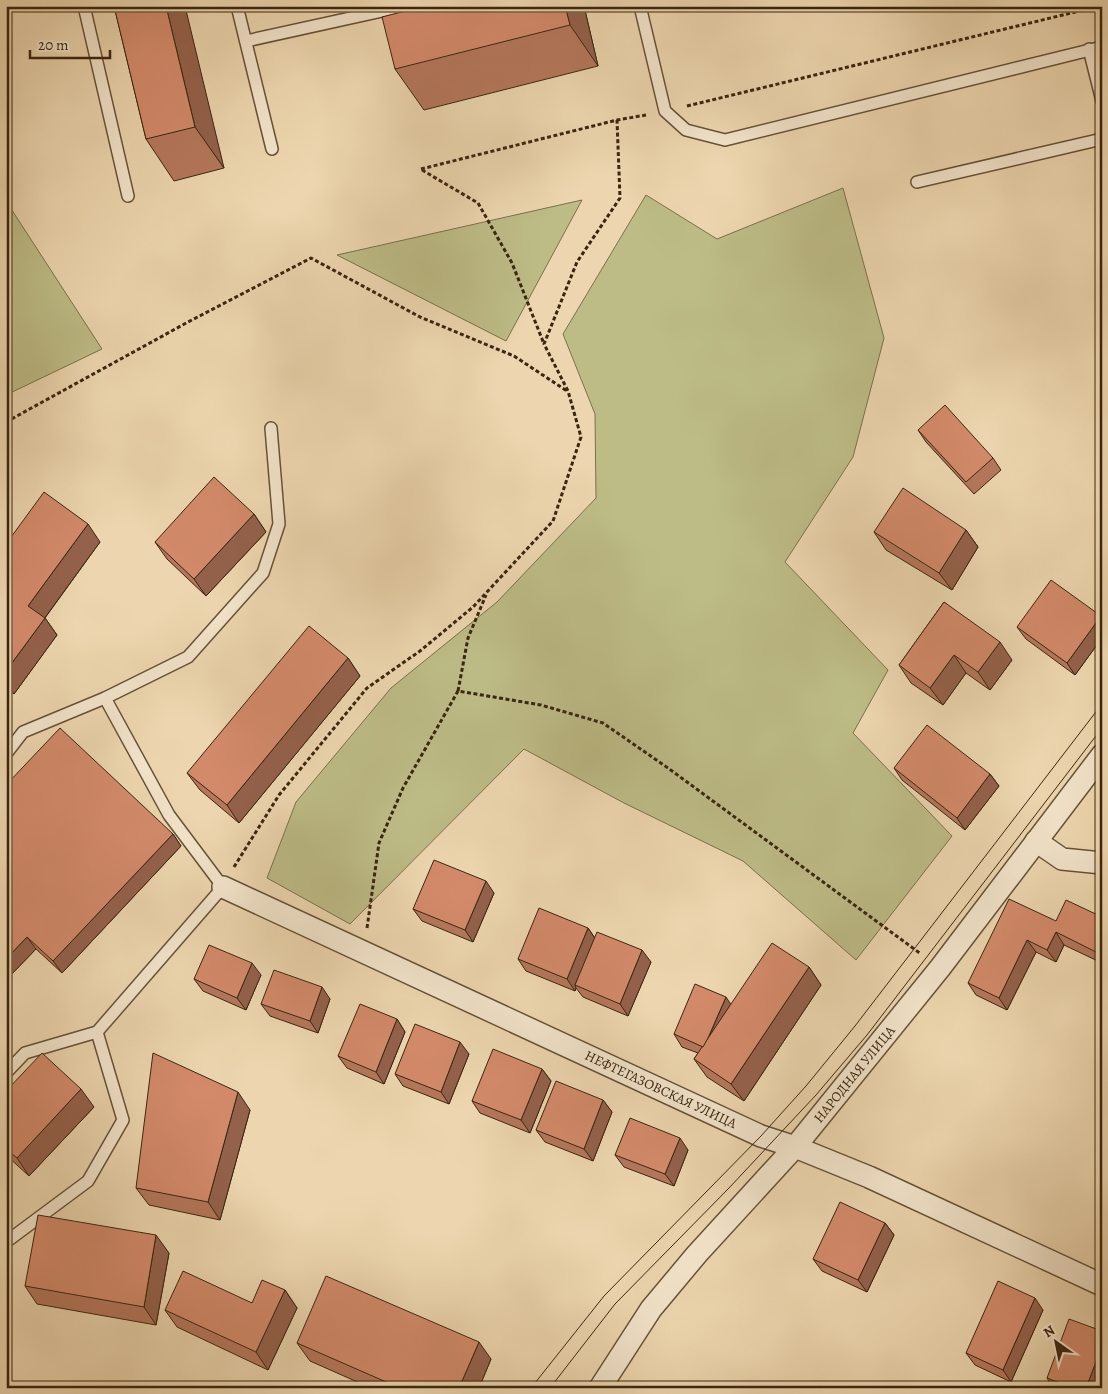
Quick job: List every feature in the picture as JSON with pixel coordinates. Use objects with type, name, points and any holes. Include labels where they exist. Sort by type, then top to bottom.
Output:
[{"type":"street","name":"НАРОДНАЯ УЛИЦА","points":[[600,1388],[651,1309],[697,1254],[795,1147],[940,968],[1102,755]]},
{"type":"street","points":[[1036,841],[1062,859],[1102,863]]},
{"type":"street","name":"НЕФТЕГАЗОВСКАЯ УЛИЦА","points":[[223,887],[761,1136],[795,1147],[868,1177],[1102,1285]]},
{"type":"lane","points":[[84,6],[128,196]]},
{"type":"lane","points":[[237,6],[272,149]]},
{"type":"lane","points":[[246,42],[405,6]]},
{"type":"lane","points":[[640,6],[665,111],[686,130],[725,140],[1102,47]]},
{"type":"lane","points":[[1089,49],[1102,101]]},
{"type":"lane","points":[[917,182],[1102,139]]},
{"type":"lane","points":[[6,754],[23,732],[105,698],[188,656],[263,573],[279,524],[271,428]]},
{"type":"lane","points":[[6,1073],[25,1053],[97,1032],[223,887],[169,816],[105,698]]},
{"type":"lane","points":[[6,1242],[88,1182],[123,1120],[97,1032]]},
{"type":"path","points":[[223,887],[279,795],[367,688],[420,651],[473,607],[553,521],[581,437],[568,391],[544,344],[512,263],[478,203],[421,169],[617,120],[665,111],[1100,6]]},
{"type":"path","points":[[544,344],[577,262],[620,198],[617,120]]},
{"type":"path","points":[[6,422],[188,322],[311,258],[420,317],[514,356],[568,391]]},
{"type":"path","points":[[363,952],[379,843],[403,788],[458,691],[468,638],[487,592]]},
{"type":"path","points":[[458,691],[541,705],[603,723],[668,768],[940,968]]},
{"type":"shaded area","points":[[843,188],[884,338],[853,457],[785,562],[888,670],[853,733],[952,836],[856,960],[743,861],[624,803],[524,749],[350,924],[267,878],[296,802],[391,688],[497,602],[596,498],[595,414],[563,334],[646,195],[717,239]]},
{"type":"shaded area","points":[[582,200],[506,341],[337,255]]},
{"type":"shaded area","points":[[6,201],[102,349],[6,395]]},
{"type":"building","points":[[114,6],[166,6],[195,127],[146,139]]},
{"type":"building","points":[[425,6],[565,6],[570,25],[395,69],[382,17]]},
{"type":"building","points":[[945,405],[993,458],[966,482],[918,430]]},
{"type":"building","points":[[214,477],[254,514],[194,579],[155,542]]},
{"type":"building","points":[[903,488],[966,530],[939,573],[874,532]]},
{"type":"building","points":[[44,492],[88,524],[28,606],[45,618],[6,671],[6,544]]},
{"type":"building","points":[[1051,580],[1101,616],[1067,663],[1017,627]]},
{"type":"building","points":[[944,602],[1000,642],[978,672],[954,655],[930,688],[899,665]]},
{"type":"building","points":[[309,626],[348,658],[227,805],[187,773]]},
{"type":"building","points":[[927,725],[990,774],[957,818],[894,768]]},
{"type":"building","points":[[60,728],[173,834],[53,961],[27,937],[6,959],[6,785]]},
{"type":"building","points":[[434,860],[486,881],[465,930],[413,909]]},
{"type":"building","points":[[1009,899],[1056,921],[1066,900],[1102,917],[1102,955],[1056,932],[1047,950],[1027,940],[999,998],[968,983]]},
{"type":"building","points":[[539,908],[588,928],[567,979],[518,959]]},
{"type":"building","points":[[597,932],[642,950],[620,1004],[575,985]]},
{"type":"building","points":[[772,943],[809,967],[731,1084],[694,1059]]},
{"type":"building","points":[[209,945],[252,963],[237,998],[194,979]]},
{"type":"building","points":[[274,970],[322,987],[310,1021],[261,1004]]},
{"type":"building","points":[[695,984],[726,997],[703,1047],[674,1034]]},
{"type":"building","points":[[360,1004],[397,1019],[376,1072],[338,1056]]},
{"type":"building","points":[[415,1024],[460,1042],[441,1092],[395,1074]]},
{"type":"building","points":[[493,1049],[542,1069],[521,1120],[472,1101]]},
{"type":"building","points":[[42,1053],[81,1089],[17,1158],[6,1149],[6,1091]]},
{"type":"building","points":[[153,1053],[238,1092],[208,1202],[136,1188]]},
{"type":"building","points":[[556,1081],[603,1100],[584,1149],[536,1130]]},
{"type":"building","points":[[630,1118],[680,1138],[665,1174],[615,1155]]},
{"type":"building","points":[[840,1202],[885,1223],[858,1280],[813,1259]]},
{"type":"building","points":[[38,1215],[156,1235],[144,1307],[25,1286]]},
{"type":"building","points":[[183,1271],[252,1303],[262,1280],[285,1290],[256,1352],[165,1310]]},
{"type":"building","points":[[326,1276],[479,1342],[459,1388],[400,1388],[297,1343]]},
{"type":"building","points":[[998,1281],[1035,1298],[1003,1370],[966,1353]]},
{"type":"building","points":[[1069,1319],[1102,1331],[1102,1346],[1086,1388],[1073,1388],[1047,1378]]},
{"type":"tram line","points":[[531,1388],[604,1296],[761,1136],[806,1086],[855,1026],[1102,704]]},
{"type":"tram line","points":[[550,1388],[615,1304],[729,1188],[816,1095],[867,1035],[1102,728]]}]
